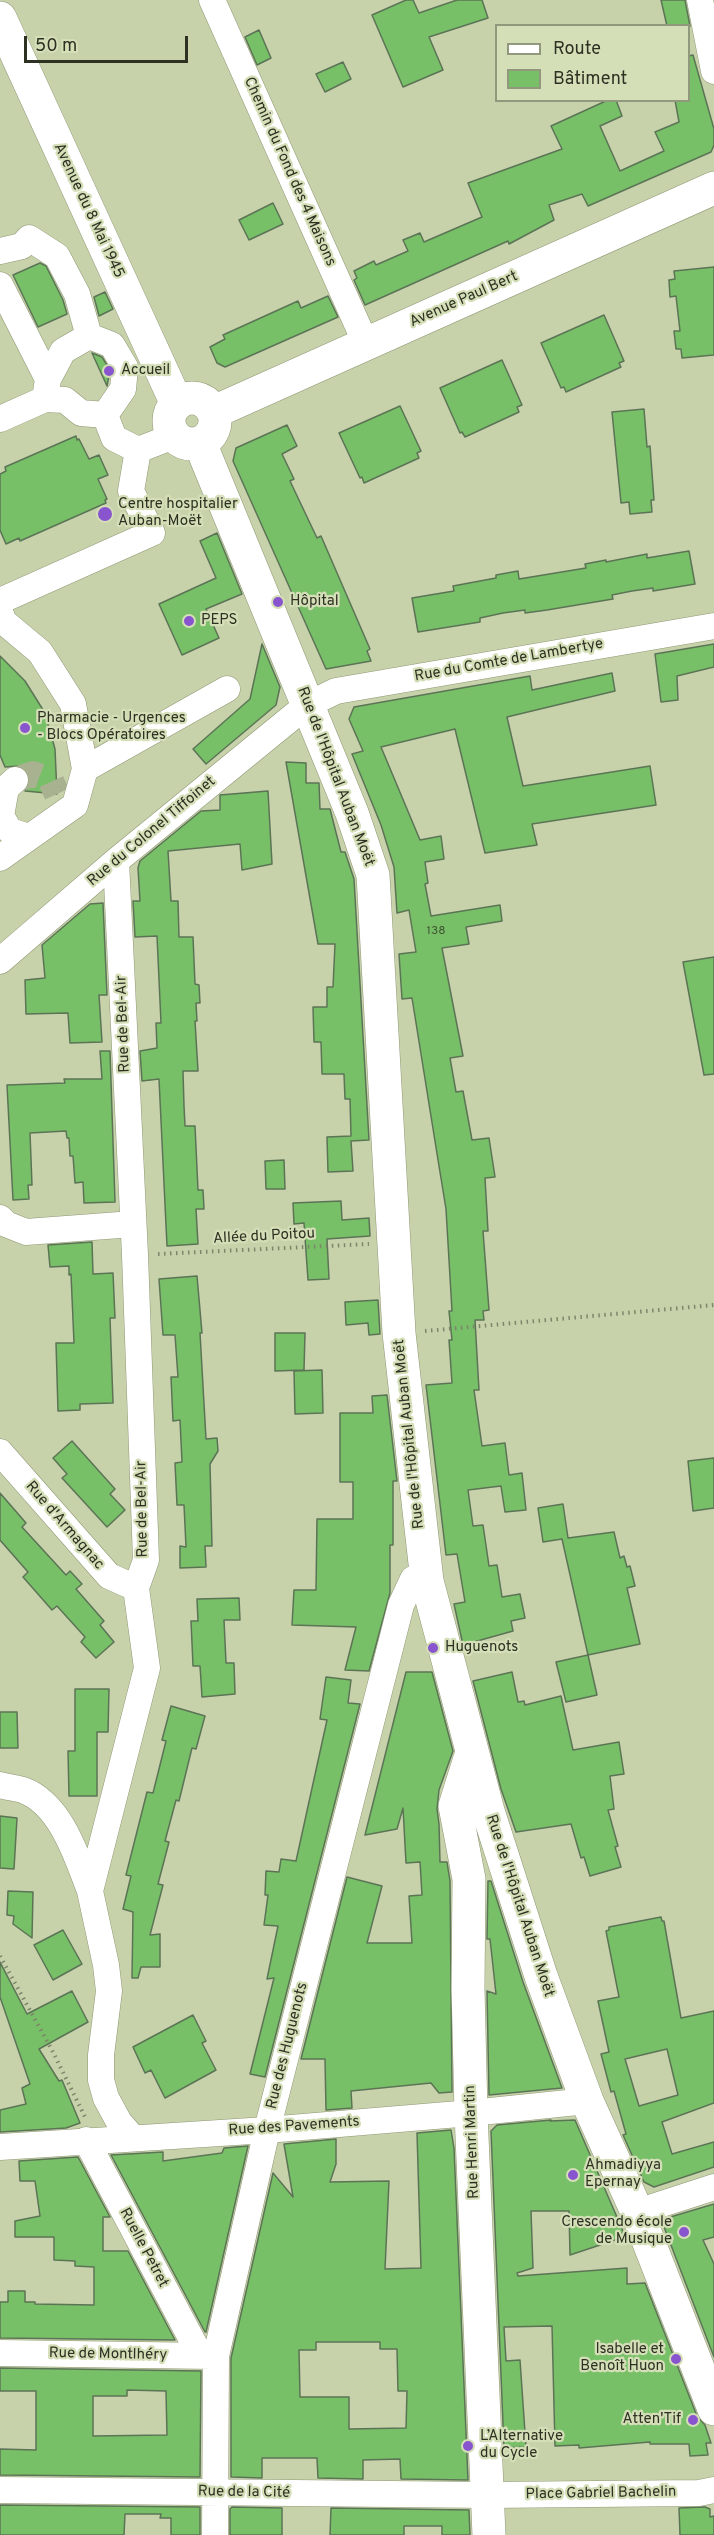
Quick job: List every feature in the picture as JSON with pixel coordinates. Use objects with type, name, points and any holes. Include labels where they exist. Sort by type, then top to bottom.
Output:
[{"type":"main road","name":"Avenue du 8 Mai 1945","points":[[0,18],[177,404]]},
{"type":"main road","name":"Avenue Paul Bert","points":[[214,412],[714,188]]},
{"type":"main road","points":[[195,398],[210,405],[214,412],[216,424],[207,440],[187,439],[170,429],[169,418],[177,404],[184,399],[195,398]]},
{"type":"main road","name":"Rue de l'Hôpital Auban Moët","points":[[187,439],[307,705],[352,813],[373,875],[399,1333],[427,1581],[490,1818],[541,1976],[587,2101],[637,2212],[714,2409]]},
{"type":"main road","name":"Rue Henri Martin","points":[[472,1752],[455,1806],[469,1879],[468,1988],[471,2113],[489,2535]]},
{"type":"street","name":"Chemin du Fond des 4 Maisons","points":[[212,0],[366,344]]},
{"type":"street","points":[[700,0],[714,71]]},
{"type":"street","points":[[0,251],[22,246],[29,238],[57,256],[76,294],[89,336]]},
{"type":"street","points":[[0,285],[47,389],[81,413],[105,415]]},
{"type":"street","points":[[0,419],[47,389],[63,351],[89,336]]},
{"type":"street","points":[[89,336],[112,345],[125,367],[123,389],[105,415]]},
{"type":"street","points":[[105,415],[114,438],[138,450],[187,439]]},
{"type":"street","points":[[0,602],[152,533],[131,491],[138,450]]},
{"type":"street","points":[[0,612],[4,622],[40,652],[73,704],[85,769]]},
{"type":"street","name":"Rue du Comte de Lambertye","points":[[307,705],[336,691],[714,626]]},
{"type":"street","points":[[0,858],[29,837],[66,799],[85,769],[227,689]]},
{"type":"street","name":"Rue du Colonel Tiffoinet","points":[[0,961],[116,861],[307,705]]},
{"type":"street","points":[[15,780],[6,788],[1,816],[10,831],[29,837]]},
{"type":"street","name":"Rue de Bel-Air","points":[[116,861],[135,1255],[146,1560],[136,1588],[147,1668],[90,1891],[106,1965],[109,1991],[101,2055],[101,2080],[106,2098],[119,2122],[134,2138]]},
{"type":"street","points":[[0,1218],[6,1224],[26,1233],[133,1224]]},
{"type":"street","name":"Rue d'Armagnac","points":[[0,1452],[109,1576],[136,1588]]},
{"type":"street","name":"Rue des Huguenots","points":[[215,2535],[216,2493],[208,2356],[401,1605],[413,1579],[427,1581]]},
{"type":"street","points":[[0,1785],[25,1791],[49,1809],[64,1827],[90,1891]]},
{"type":"street","name":"Rue des Pavements","points":[[0,2147],[267,2130],[587,2101]]},
{"type":"street","name":"Ruelle Petret","points":[[86,2140],[208,2356]]},
{"type":"street","points":[[637,2212],[714,2187]]},
{"type":"street","name":"Rue de Montlhéry","points":[[0,2354],[208,2356]]},
{"type":"street","name":"Rue de la Cité","points":[[0,2490],[488,2495]]},
{"type":"street","name":"Place Gabriel Bachelin","points":[[488,2495],[699,2493],[714,2490]]},
{"type":"path","name":"Allée du Poitou","points":[[135,1255],[394,1243]]},
{"type":"path","points":[[399,1333],[714,1305]]},
{"type":"path","points":[[0,1956],[54,2054],[89,2124],[86,2140]]},
{"type":"building","points":[[406,0],[413,0],[419,13],[457,0],[482,0],[488,18],[429,37],[443,70],[403,87],[372,15]]},
{"type":"building","points":[[661,0],[685,0],[690,24],[667,24]]},
{"type":"building","points":[[259,30],[271,58],[257,65],[245,37]]},
{"type":"building","points":[[693,55],[714,129],[714,145],[711,152],[588,206],[582,194],[549,205],[554,220],[509,244],[508,241],[365,305],[354,280],[357,278],[354,271],[374,261],[376,265],[408,251],[403,240],[420,233],[424,242],[482,217],[468,183],[562,149],[551,126],[604,102],[617,102],[622,116],[600,126],[620,171],[664,151],[655,132],[679,122],[675,102],[690,102],[690,56]]},
{"type":"building","points":[[343,62],[351,79],[325,92],[316,74]]},
{"type":"building","points":[[273,203],[283,224],[249,240],[239,220]]},
{"type":"building","points":[[40,263],[46,266],[63,300],[67,314],[38,327],[13,275]]},
{"type":"building","points":[[714,267],[714,355],[682,358],[681,349],[676,349],[674,331],[680,331],[676,296],[670,297],[669,280],[675,279],[674,271]]},
{"type":"building","points":[[105,292],[113,309],[99,316],[94,297]]},
{"type":"building","points":[[328,296],[338,317],[225,367],[217,363],[210,347],[225,339],[223,335],[298,301],[301,308]]},
{"type":"building","points":[[604,315],[624,361],[619,363],[621,367],[566,392],[564,387],[561,388],[541,343]]},
{"type":"building","points":[[92,353],[102,357],[110,370],[107,386]]},
{"type":"building","points":[[502,360],[522,405],[517,407],[519,412],[465,437],[462,432],[460,433],[440,388]]},
{"type":"building","points":[[400,406],[421,451],[417,453],[419,458],[364,483],[339,433]]},
{"type":"building","points":[[644,409],[647,447],[650,446],[654,500],[651,500],[652,512],[630,514],[629,502],[621,503],[612,412]]},
{"type":"building","points":[[287,425],[297,446],[282,454],[294,479],[290,481],[317,538],[321,536],[370,649],[367,651],[371,661],[326,669],[233,461],[236,448]]},
{"type":"building","points":[[76,436],[89,459],[99,455],[108,475],[98,479],[107,499],[106,503],[20,541],[19,538],[6,544],[0,530],[0,474],[6,471],[5,467]]},
{"type":"building","points":[[217,533],[242,594],[206,609],[219,638],[182,655],[159,604],[216,578],[200,541]]},
{"type":"building","points":[[689,551],[695,584],[653,591],[653,588],[632,591],[612,595],[613,599],[547,610],[503,613],[480,618],[480,622],[418,632],[412,598],[454,591],[453,586],[496,578],[496,575],[518,571],[519,579],[586,568],[585,564],[606,560],[606,562],[647,554],[647,558]]},
{"type":"building","points":[[262,644],[280,687],[276,705],[206,764],[193,749],[250,699]]},
{"type":"building","points":[[714,644],[714,667],[677,676],[678,700],[661,702],[655,654]]},
{"type":"building","name":"Pharmacie - Urgences - Blocs Opératoires","points":[[0,656],[25,681],[45,713],[55,749],[57,794],[25,791],[29,784],[27,771],[19,766],[5,767],[0,755]]},
{"type":"building","points":[[612,673],[615,691],[507,717],[523,786],[650,766],[656,805],[532,824],[537,845],[485,853],[455,729],[381,747],[420,840],[441,836],[444,859],[425,862],[428,883],[425,884],[431,916],[500,905],[502,921],[466,927],[469,944],[442,948],[463,1056],[450,1058],[456,1092],[463,1091],[472,1140],[489,1138],[495,1177],[485,1178],[488,1231],[483,1231],[489,1310],[483,1311],[484,1320],[475,1320],[479,1390],[474,1390],[482,1446],[505,1443],[509,1475],[522,1473],[526,1510],[505,1512],[501,1486],[468,1490],[473,1526],[483,1525],[489,1566],[497,1565],[502,1597],[520,1594],[525,1618],[511,1621],[513,1631],[463,1645],[454,1604],[465,1602],[457,1554],[446,1555],[426,1385],[452,1383],[449,1311],[452,1311],[446,1209],[412,998],[402,999],[399,954],[416,952],[409,910],[397,913],[394,867],[381,825],[352,754],[363,751],[349,719],[354,707],[530,676],[532,690]]},
{"type":"building","points":[[286,762],[306,763],[306,783],[319,783],[320,809],[330,809],[341,852],[345,852],[354,879],[369,1140],[351,1141],[353,1171],[328,1172],[327,1137],[351,1136],[350,1099],[345,1099],[344,1074],[322,1074],[321,1042],[314,1042],[313,1007],[327,1007],[327,987],[333,987],[335,944],[318,944]]},
{"type":"building","points":[[268,791],[272,864],[242,870],[240,844],[168,851],[171,901],[178,901],[179,937],[193,937],[195,984],[199,985],[200,1003],[196,1003],[197,1021],[195,1021],[198,1071],[183,1071],[185,1126],[195,1126],[198,1190],[203,1190],[204,1209],[196,1209],[198,1244],[167,1246],[159,1079],[142,1081],[140,1051],[157,1048],[156,1023],[161,1023],[157,936],[135,937],[133,901],[140,901],[138,868],[140,861],[201,811],[220,810],[220,795]]},
{"type":"building","points":[[103,903],[107,995],[99,995],[102,1042],[70,1043],[68,1013],[26,1014],[25,980],[45,978],[42,945],[90,904]]},
{"type":"building","points":[[714,957],[714,1074],[704,1075],[683,962]]},
{"type":"building","points":[[100,1051],[110,1051],[115,1202],[84,1203],[83,1182],[75,1183],[73,1156],[70,1156],[69,1138],[67,1138],[66,1131],[30,1133],[32,1185],[28,1185],[29,1199],[13,1200],[7,1085],[65,1083],[64,1079],[102,1079]]},
{"type":"building","points":[[284,1160],[285,1189],[266,1189],[265,1161]]},
{"type":"building","points":[[341,1201],[342,1220],[369,1218],[370,1236],[327,1239],[329,1279],[308,1280],[304,1223],[294,1224],[293,1203]]},
{"type":"building","points":[[92,1242],[93,1274],[113,1273],[115,1318],[110,1318],[113,1403],[80,1404],[80,1410],[58,1411],[56,1343],[74,1343],[71,1274],[69,1275],[69,1266],[50,1267],[48,1245]]},
{"type":"building","points":[[197,1276],[202,1333],[200,1333],[206,1439],[217,1438],[218,1451],[210,1464],[212,1546],[205,1546],[206,1567],[180,1568],[180,1546],[186,1547],[184,1505],[177,1505],[175,1463],[182,1462],[180,1420],[173,1421],[171,1377],[178,1377],[175,1335],[163,1335],[159,1279]]},
{"type":"building","points":[[378,1300],[380,1334],[369,1335],[368,1323],[346,1325],[345,1302]]},
{"type":"building","points":[[275,1333],[305,1333],[304,1370],[275,1371]]},
{"type":"building","points":[[322,1370],[323,1413],[295,1414],[294,1371]]},
{"type":"building","points":[[387,1395],[397,1481],[393,1481],[390,1593],[369,1671],[345,1670],[356,1627],[292,1625],[294,1590],[316,1590],[317,1519],[353,1519],[353,1482],[340,1482],[340,1413],[373,1413],[372,1396]]},
{"type":"building","points":[[72,1441],[115,1489],[110,1494],[125,1510],[107,1527],[62,1478],[67,1474],[53,1458]]},
{"type":"building","points":[[714,1458],[714,1508],[693,1511],[688,1461]]},
{"type":"building","points":[[0,1493],[26,1523],[22,1527],[66,1575],[70,1571],[82,1584],[76,1589],[104,1621],[100,1625],[114,1642],[96,1658],[81,1642],[85,1637],[57,1606],[52,1610],[23,1577],[28,1572],[0,1540]]},
{"type":"building","points":[[563,1504],[568,1538],[614,1532],[620,1558],[624,1556],[627,1567],[630,1566],[635,1586],[627,1588],[640,1644],[588,1655],[562,1539],[543,1542],[538,1508]]},
{"type":"building","points":[[239,1598],[240,1620],[224,1620],[226,1663],[234,1663],[235,1694],[202,1697],[200,1666],[193,1666],[191,1621],[198,1621],[197,1599]]},
{"type":"building","points":[[588,1655],[597,1695],[566,1702],[556,1662]]},
{"type":"building","points":[[406,1672],[432,1672],[453,1751],[439,1790],[437,1809],[440,1862],[447,1862],[450,1881],[452,2092],[439,2093],[431,2083],[351,2091],[352,2108],[326,2110],[325,2059],[301,2059],[347,1877],[382,1886],[367,1943],[412,1943],[409,1896],[422,1895],[420,1862],[406,1863],[403,1808],[397,1829],[365,1835]]},
{"type":"building","points":[[512,1672],[518,1702],[524,1701],[525,1705],[561,1696],[573,1750],[619,1742],[624,1774],[610,1776],[614,1809],[608,1810],[621,1867],[590,1876],[584,1857],[581,1858],[571,1824],[516,1832],[501,1789],[473,1681]]},
{"type":"building","points":[[326,1677],[351,1680],[348,1703],[360,1704],[265,2077],[250,2074],[274,1978],[267,1979],[278,1926],[264,1925],[268,1895],[265,1895],[266,1871],[279,1872],[281,1859],[296,1861],[327,1720],[320,1719]]},
{"type":"building","points":[[75,1689],[109,1689],[108,1732],[97,1732],[97,1796],[69,1796],[68,1751],[75,1751]]},
{"type":"building","points":[[171,1706],[205,1716],[196,1749],[192,1748],[179,1801],[176,1800],[165,1841],[169,1842],[158,1884],[163,1885],[150,1935],[160,1934],[160,1967],[141,1967],[138,1978],[132,1978],[133,1912],[123,1909],[131,1876],[126,1875],[147,1792],[153,1793],[166,1741],[162,1740]]},
{"type":"building","points":[[0,1712],[17,1712],[18,1748],[0,1748]]},
{"type":"building","points":[[0,1816],[17,1818],[14,1869],[0,1868]]},
{"type":"building","points":[[488,1881],[491,1881],[523,1982],[562,2088],[489,2095],[487,1991],[496,1994],[490,1939],[487,1939]]},
{"type":"building","points":[[8,1891],[33,1892],[32,1938],[13,1924],[14,1916],[7,1915]]},
{"type":"building","points":[[661,1917],[664,1921],[681,2018],[714,2011],[714,2103],[662,2122],[672,2154],[714,2142],[714,2167],[654,2187],[644,2182],[623,2135],[626,2134],[601,2054],[609,2052],[598,2001],[619,1997],[606,1931],[609,1927]],"holes":[[[667,2049],[678,2095],[639,2106],[625,2059]]]},
{"type":"building","points":[[63,1930],[82,1964],[53,1980],[34,1945]]},
{"type":"building","points":[[0,1962],[27,2014],[72,1991],[88,2022],[39,2049],[59,2081],[62,2080],[80,2123],[66,2128],[0,2132],[0,2110],[26,2104],[22,2088],[30,2084],[0,1997]]},
{"type":"building","points":[[193,2015],[206,2041],[202,2043],[216,2070],[165,2098],[151,2070],[145,2073],[133,2047]]},
{"type":"building","points":[[575,2120],[623,2231],[621,2238],[570,2255],[569,2211],[531,2211],[533,2268],[517,2273],[518,2276],[627,2268],[627,2284],[645,2283],[697,2416],[705,2425],[711,2443],[706,2443],[708,2455],[690,2456],[689,2444],[650,2444],[650,2442],[579,2448],[579,2445],[555,2446],[552,2326],[504,2327],[506,2361],[520,2360],[526,2447],[504,2448],[491,2131],[497,2125]]},
{"type":"building","points":[[451,2130],[454,2148],[468,2480],[401,2479],[400,2459],[363,2460],[363,2479],[318,2478],[317,2458],[262,2458],[262,2478],[231,2477],[231,2358],[273,2173],[293,2197],[284,2144],[336,2139],[336,2164],[330,2182],[389,2181],[385,2269],[421,2268],[417,2133]],"holes":[[[316,2342],[380,2342],[380,2349],[397,2349],[398,2391],[407,2391],[406,2428],[349,2429],[349,2397],[300,2397],[299,2350],[316,2350]]]},
{"type":"building","points":[[248,2146],[205,2332],[111,2155],[163,2152],[163,2161],[222,2153],[224,2148]]},
{"type":"building","points":[[78,2157],[110,2217],[103,2217],[103,2251],[128,2251],[175,2340],[0,2338],[0,2302],[8,2302],[8,2291],[25,2291],[25,2302],[35,2302],[35,2304],[94,2305],[94,2267],[75,2266],[75,2261],[54,2260],[54,2237],[15,2237],[15,2221],[40,2216],[35,2181],[20,2181],[19,2161]]},
{"type":"building","points":[[714,2204],[714,2237],[703,2240],[714,2264],[714,2357],[664,2227],[667,2218]]},
{"type":"building","points":[[0,2368],[201,2371],[200,2477],[0,2475],[0,2449],[36,2450],[36,2391],[0,2391]],"holes":[[[127,2390],[166,2391],[167,2435],[93,2436],[93,2396],[127,2396]]]},
{"type":"building","points":[[0,2505],[200,2507],[200,2535],[171,2535],[171,2518],[160,2518],[161,2514],[125,2514],[124,2535],[0,2535]]},
{"type":"building","points":[[232,2507],[282,2508],[282,2535],[230,2535],[230,2509]]},
{"type":"building","points":[[705,2507],[710,2509],[710,2517],[714,2516],[714,2535],[680,2535],[679,2508]]},
{"type":"building","points":[[331,2508],[469,2510],[470,2535],[442,2535],[442,2526],[404,2526],[404,2535],[330,2535]]},
{"type":"tunnel","points":[[15,780],[33,774],[51,781],[57,794]]},
{"type":"place","name":"Accueil","points":[[109,371]]},
{"type":"place","name":"Centre hospitalier Auban-Moët","points":[[105,514]]},
{"type":"place","name":"Hôpital","points":[[278,602]]},
{"type":"place","name":"PEPS","points":[[189,621]]},
{"type":"place","name":"Pharmacie - Urgences - Blocs Opératoires","points":[[25,728]]},
{"type":"place","name":"Huguenots","points":[[433,1648]]},
{"type":"place","name":"Ahmadiyya Epernay","points":[[573,2175]]},
{"type":"place","name":"Crescendo école de Musique","points":[[684,2232]]},
{"type":"place","name":"Isabelle et Benoît Huon","points":[[676,2359]]},
{"type":"place","name":"Atten'Tif","points":[[693,2420]]},
{"type":"place","name":"L’Alternative du Cycle","points":[[468,2446]]}]
